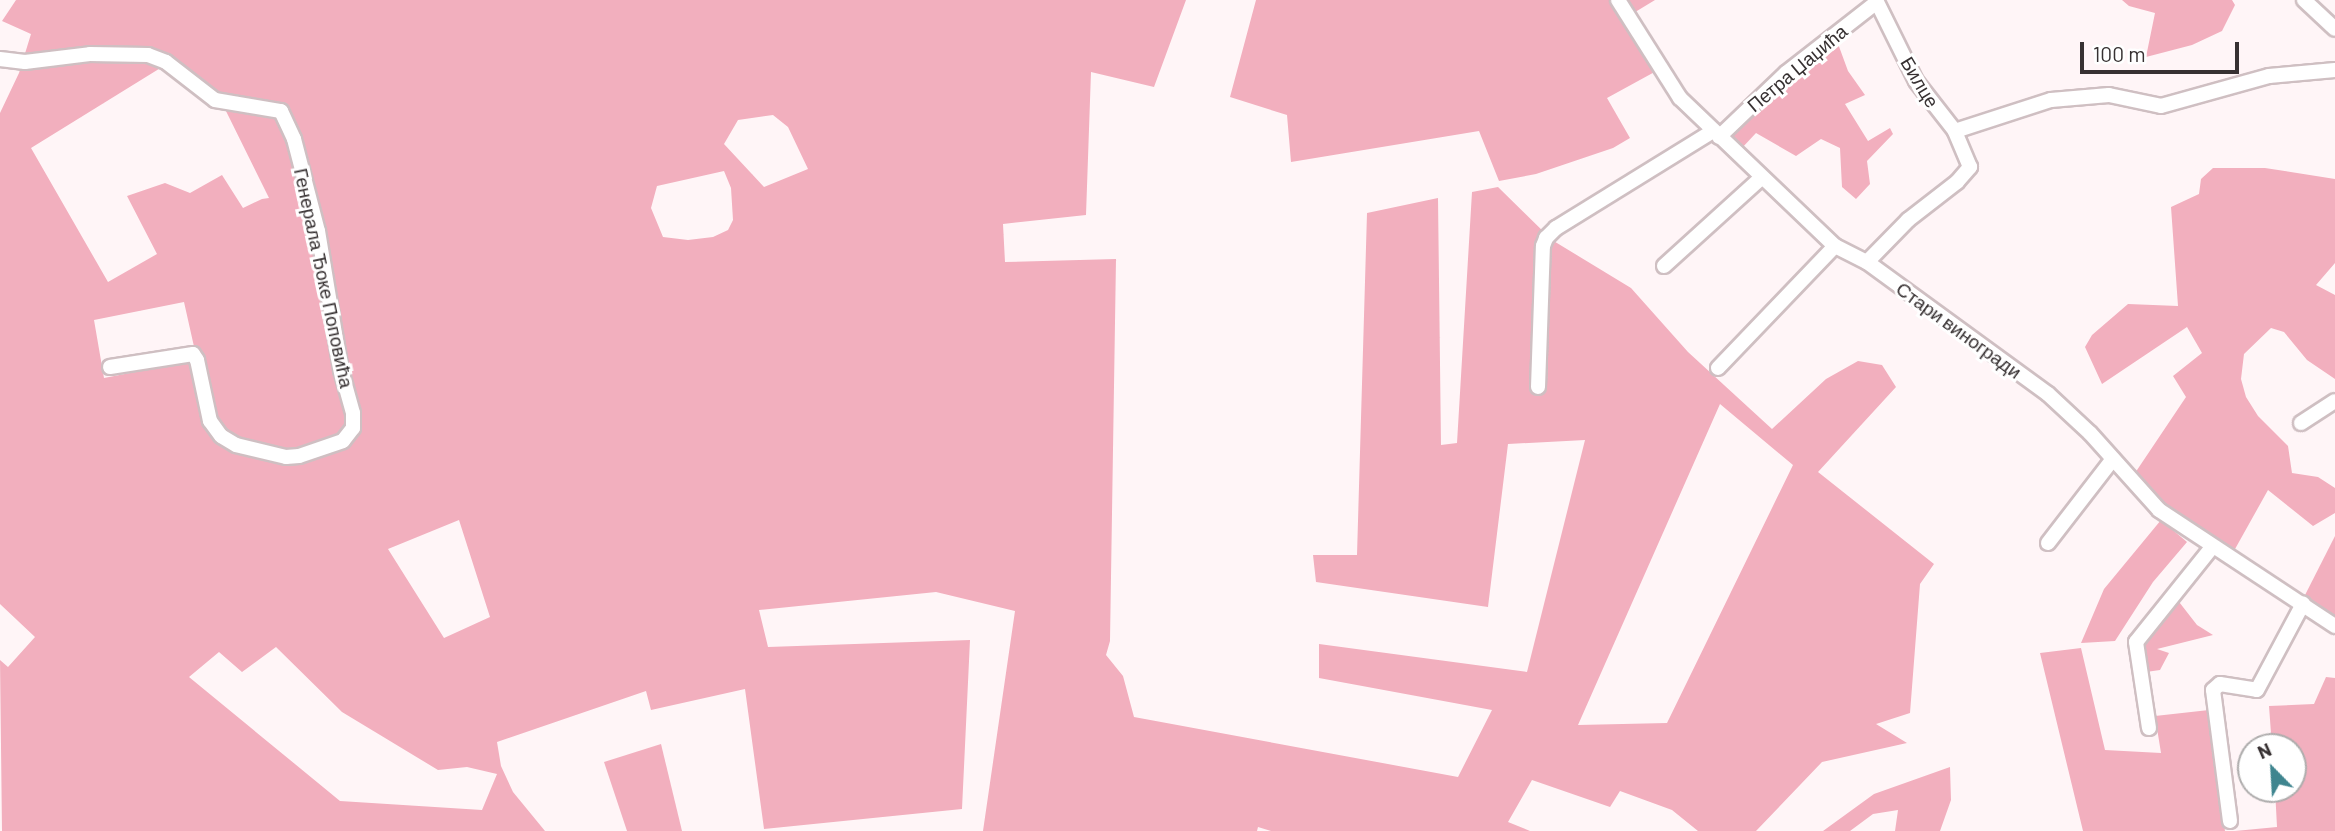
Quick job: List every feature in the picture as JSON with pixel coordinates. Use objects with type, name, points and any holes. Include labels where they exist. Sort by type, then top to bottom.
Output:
[{"type":"street","name":"Стари виногради","points":[[1618,0],[1672,88],[1760,178],[1835,246],[1867,262],[2048,394],[2155,506],[2212,547],[2335,626]]},
{"type":"street","points":[[2304,0],[2335,29]]},
{"type":"street","name":"Петра Џаџића","points":[[1538,387],[1543,246],[1546,238],[1556,228],[1716,134],[1786,73],[1877,1]]},
{"type":"street","name":"Билце","points":[[1867,262],[1908,220],[1963,177],[1969,169],[1969,161],[1955,131],[1916,81],[1877,1]]},
{"type":"street","name":"Генерала Ђоке Поповића","points":[[0,59],[25,62],[90,54],[148,55],[166,62],[215,100],[281,111],[294,139],[318,231],[341,370],[353,413],[353,428],[343,441],[299,456],[286,457],[236,445],[221,436],[210,421],[193,354],[110,367]]},
{"type":"street","points":[[1955,131],[2021,107],[2066,98],[2109,95],[2161,106],[2269,76],[2335,70]]},
{"type":"street","points":[[1664,265],[1760,178]]},
{"type":"street","points":[[1718,368],[1835,246]]},
{"type":"street","points":[[2301,423],[2335,401]]},
{"type":"street","points":[[2048,543],[2113,459]]},
{"type":"street","points":[[2149,728],[2136,642],[2212,547]]},
{"type":"street","points":[[2230,821],[2213,690],[2220,684],[2257,690],[2304,604]]},
{"type":"shaded area","points":[[16,0],[1186,0],[1154,87],[1091,72],[1086,215],[1003,224],[1005,262],[1116,259],[1110,641],[1106,655],[1123,676],[1134,717],[1458,777],[1492,710],[1319,678],[1319,644],[1527,672],[1585,440],[1508,444],[1488,607],[1316,582],[1313,555],[1357,555],[1367,213],[1438,198],[1441,445],[1457,443],[1472,192],[1498,187],[1552,240],[1631,288],[1688,352],[1772,429],[1826,379],[1858,361],[1882,365],[1896,387],[1818,472],[1934,564],[1920,584],[1910,713],[1876,724],[1907,743],[1822,762],[1756,831],[1698,831],[1672,810],[1620,791],[1610,807],[1532,780],[1508,822],[1530,831],[1271,831],[1258,827],[1257,831],[983,831],[1015,611],[936,592],[759,610],[768,647],[970,640],[962,809],[764,829],[745,689],[651,710],[646,691],[497,742],[501,766],[513,792],[545,831],[2,831],[0,660],[8,667],[35,637],[0,604],[0,113],[19,73],[31,34],[2,21]],"holes":[[[175,59],[222,103],[269,198],[243,208],[222,175],[190,193],[165,183],[127,196],[157,254],[108,282],[31,148]],[[773,115],[788,127],[808,169],[764,187],[724,144],[738,120]],[[724,171],[731,188],[733,220],[728,230],[713,237],[688,240],[663,237],[651,208],[657,186]],[[184,302],[197,360],[104,378],[94,320]],[[1720,404],[1793,465],[1667,723],[1578,725]],[[459,520],[490,617],[444,638],[388,549]],[[276,647],[342,712],[438,770],[467,767],[497,774],[482,810],[340,801],[189,677],[219,652],[242,672]]]},
{"type":"shaded area","points":[[1256,0],[1655,0],[1627,17],[1660,69],[1607,98],[1630,138],[1613,148],[1536,174],[1499,181],[1479,131],[1291,162],[1287,115],[1230,97]]},
{"type":"shaded area","points":[[2122,0],[2232,0],[2235,5],[2222,31],[2192,45],[2146,57],[2155,13],[2129,6]]},
{"type":"shaded area","points":[[1837,41],[1848,71],[1865,95],[1845,104],[1868,141],[1890,128],[1893,134],[1867,161],[1870,184],[1856,199],[1842,187],[1840,148],[1821,139],[1796,156],[1756,133],[1741,149],[1729,136]]},
{"type":"shaded area","points":[[2213,168],[2265,168],[2335,179],[2335,263],[2316,285],[2335,295],[2335,379],[2307,360],[2284,332],[2271,328],[2244,354],[2241,379],[2246,397],[2258,416],[2288,446],[2292,473],[2318,477],[2335,488],[2335,513],[2313,526],[2268,490],[2230,558],[2131,479],[2186,397],[2173,376],[2202,353],[2187,327],[2102,384],[2085,347],[2092,335],[2128,304],[2178,306],[2171,207],[2199,194],[2201,179]]},
{"type":"shaded area","points":[[2161,520],[2187,542],[2153,582],[2115,641],[2081,643],[2104,589]]},
{"type":"shaded area","points":[[2335,536],[2335,621],[2302,601]]},
{"type":"shaded area","points":[[2176,598],[2197,625],[2213,635],[2157,649],[2169,653],[2160,670],[2139,673],[2136,642]]},
{"type":"shaded area","points":[[2081,648],[2105,750],[2161,753],[2155,716],[2209,710],[2225,831],[2083,831],[2040,653]]},
{"type":"shaded area","points":[[2326,677],[2335,678],[2335,831],[2235,831],[2277,827],[2276,803],[2307,803],[2307,733],[2271,733],[2269,706],[2314,704]]},
{"type":"shaded area","points":[[661,744],[682,831],[627,831],[604,762]]},
{"type":"shaded area","points":[[1950,767],[1951,800],[1940,831],[1895,831],[1898,810],[1873,814],[1850,831],[1823,831],[1874,794]]}]
